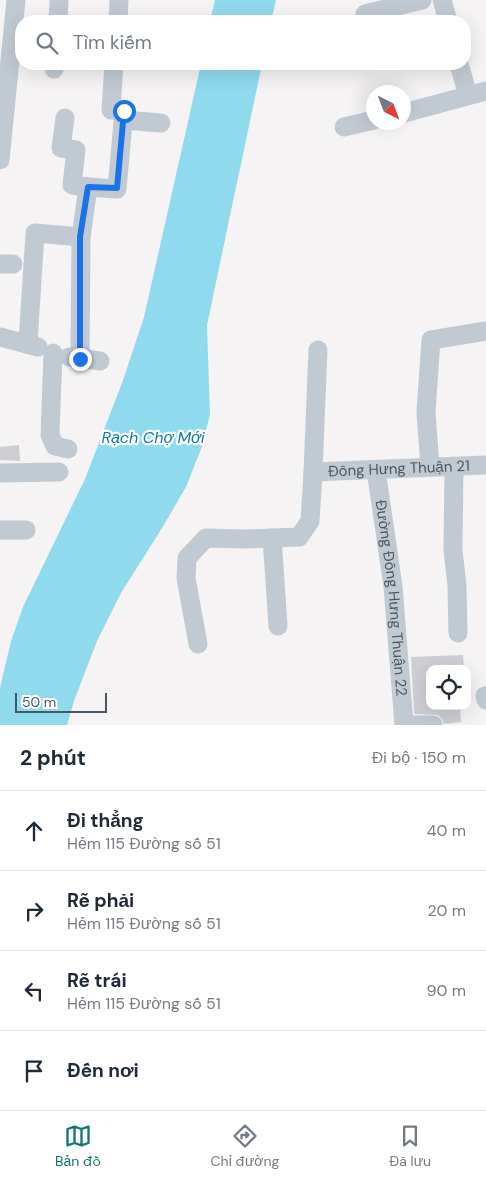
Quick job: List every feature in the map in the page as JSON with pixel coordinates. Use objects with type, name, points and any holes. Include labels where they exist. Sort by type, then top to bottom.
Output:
[{"type":"street","points":[[0,160],[2,107],[16,0]]},
{"type":"street","points":[[58,15],[59,0]]},
{"type":"street","points":[[118,15],[119,0]]},
{"type":"street","points":[[365,14],[422,0]]},
{"type":"street","points":[[442,0],[446,15]]},
{"type":"street","points":[[65,118],[61,148],[76,150],[72,185],[117,188],[124,111],[111,110],[114,70]]},
{"type":"street","points":[[461,70],[468,96]]},
{"type":"street","points":[[411,111],[486,90]]},
{"type":"street","points":[[124,120],[161,123]]},
{"type":"street","points":[[344,128],[366,122]]},
{"type":"street","points":[[80,359],[80,237],[88,187]]},
{"type":"street","points":[[28,343],[35,233],[80,237]]},
{"type":"street","points":[[430,467],[426,412],[431,340],[486,331]]},
{"type":"street","points":[[0,337],[28,343],[62,356],[100,361]]},
{"type":"street","name":"Đông Hưng Thuận 21","points":[[318,350],[313,472],[486,465]]},
{"type":"street","points":[[53,353],[50,435],[55,446],[68,449]]},
{"type":"street","points":[[454,466],[453,550],[457,586],[458,633]]},
{"type":"street","name":"Đường Đông Hưng Thuận 22","points":[[376,470],[393,586],[404,725]]},
{"type":"street","points":[[0,473],[59,472]]},
{"type":"street","points":[[198,644],[186,578],[187,558],[206,538],[299,537],[310,521],[313,472]]},
{"type":"street","points":[[0,530],[26,530]]},
{"type":"street","points":[[272,538],[278,626]]},
{"type":"street","points":[[404,725],[433,725]]},
{"type":"water","points":[[215,0],[276,0],[272,15],[211,15]]},
{"type":"water","name":"Rạch Chợ Mới","points":[[200,70],[261,70],[207,325],[210,415],[201,449],[186,487],[121,593],[97,641],[67,725],[0,725],[0,688],[11,641],[23,607],[85,479],[122,383],[144,317]]},
{"type":"building","points":[[19,445],[20,461],[0,460],[0,447]]},
{"type":"building","points":[[463,655],[464,665],[426,665],[426,710],[460,710],[461,722],[444,724],[438,715],[414,714],[411,657]]},
{"type":"route","points":[[80,359],[80,237],[88,187],[117,188],[124,111]]}]
